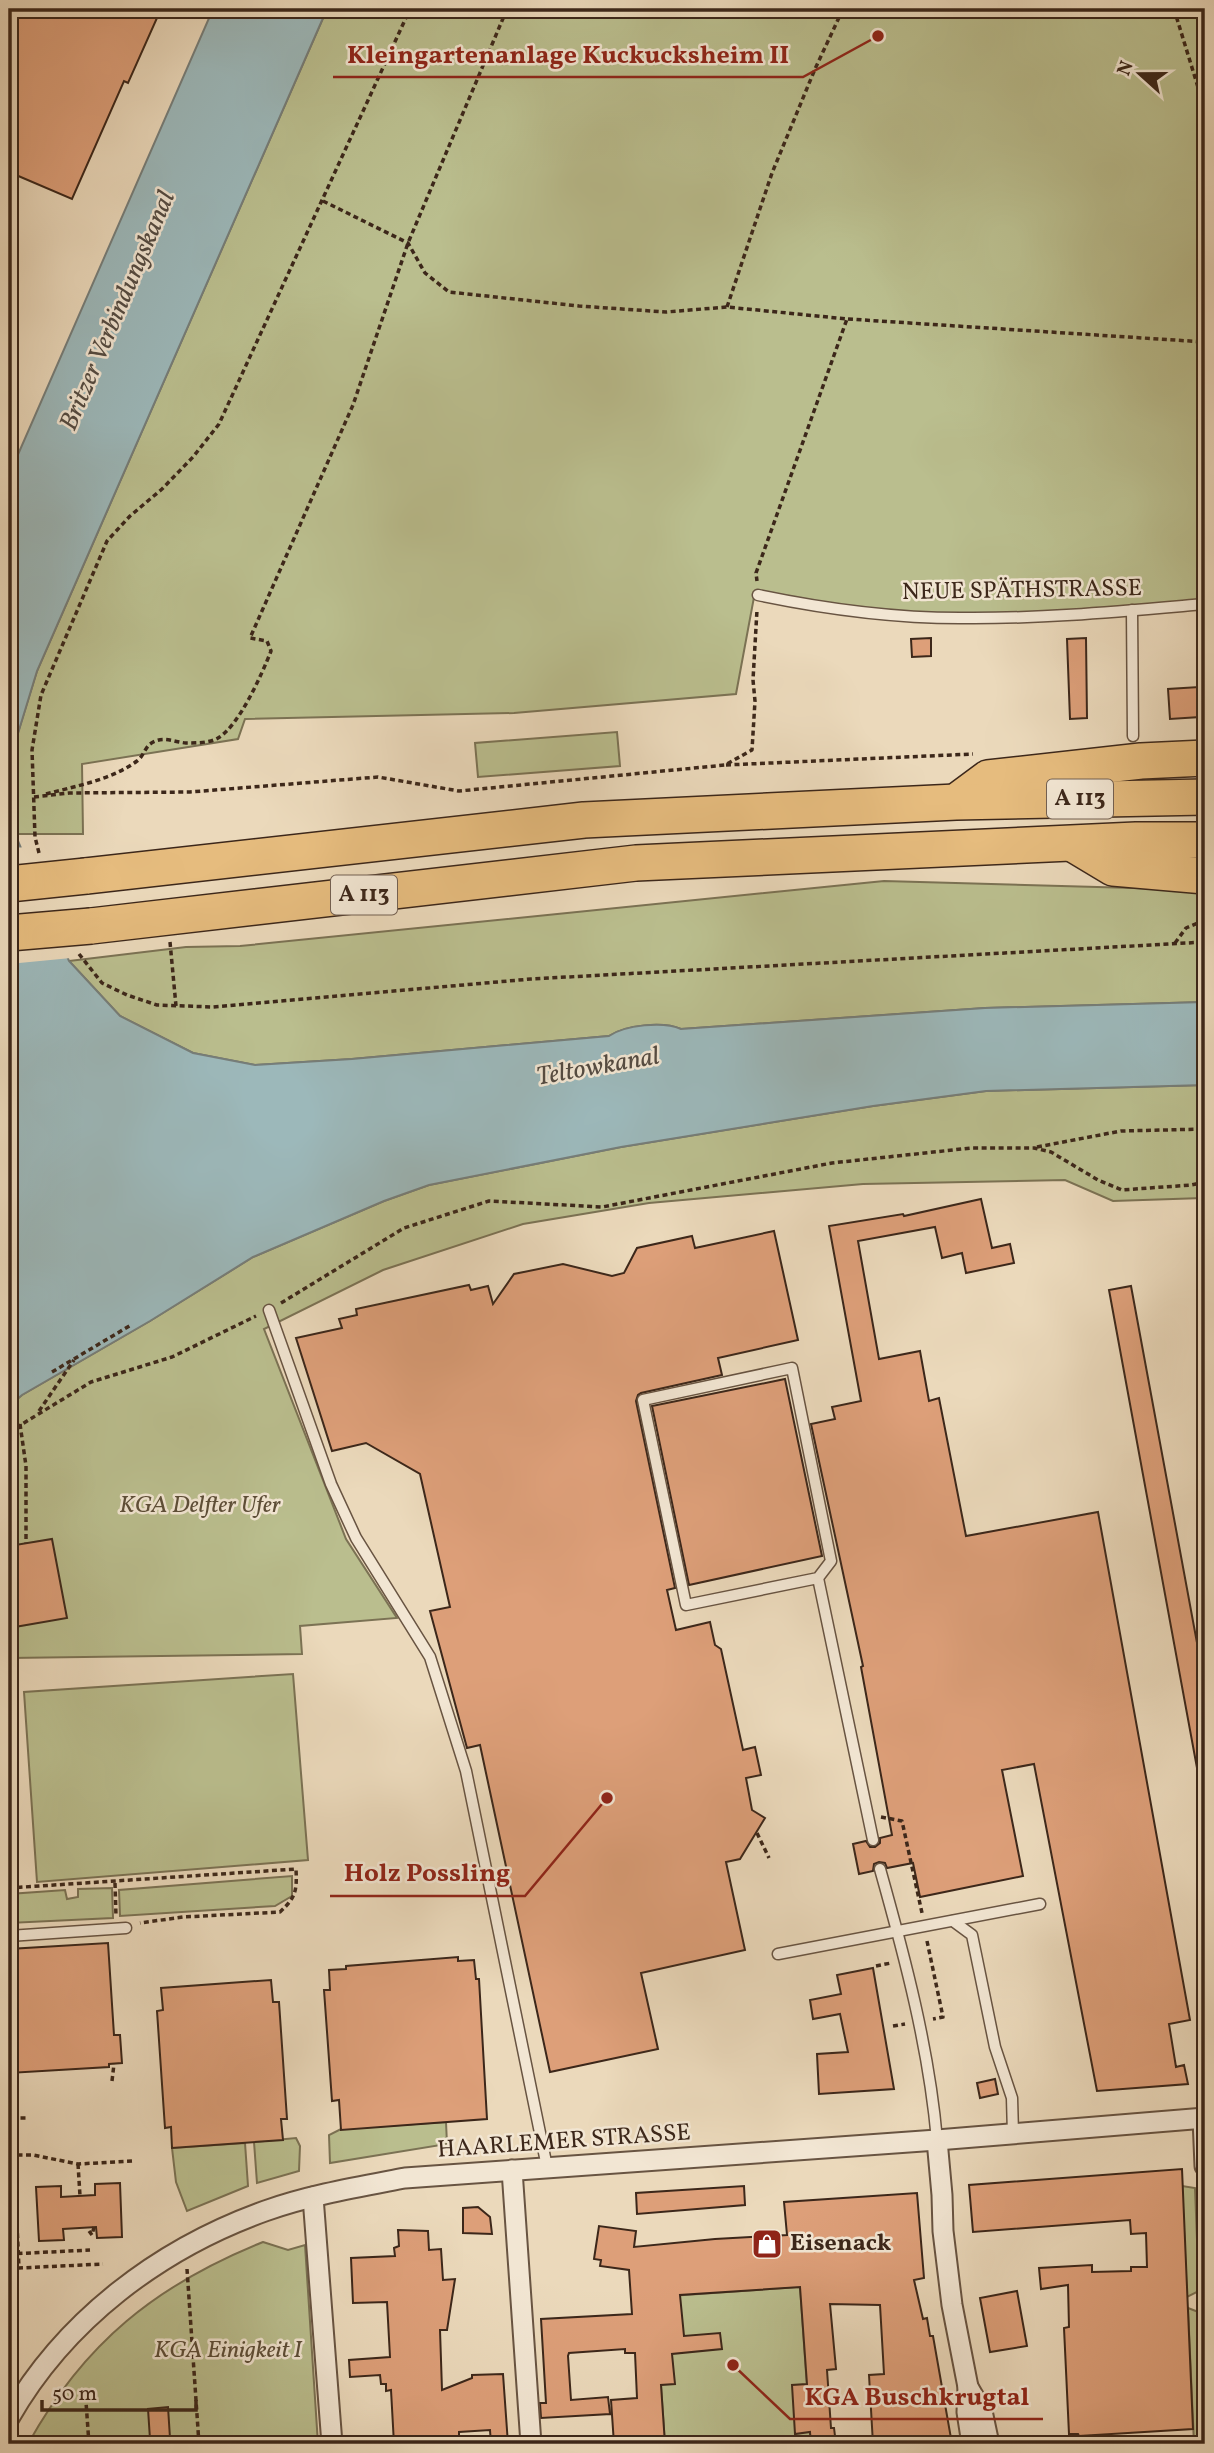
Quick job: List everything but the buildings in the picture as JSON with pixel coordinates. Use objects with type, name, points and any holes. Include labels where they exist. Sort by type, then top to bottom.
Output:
[{"type":"highway","points":[[956,802],[988,778],[1141,761],[1205,758]]},
{"type":"highway","name":"A 113","points":[[9,884],[584,820],[956,802],[1205,797]]},
{"type":"highway","name":"A 113","points":[[9,933],[83,935],[636,863],[1136,840],[1205,841]]},
{"type":"highway","points":[[1073,844],[1113,868],[1205,876]]},
{"type":"street","name":"HAARLEMER STRASSE","points":[[10,2412],[54,2352],[82,2323],[145,2271],[185,2246],[220,2230],[264,2211],[313,2197],[405,2178],[1204,2118]]},
{"type":"street","points":[[1204,2118],[1205,2166]]},
{"type":"street","points":[[937,2140],[942,2182],[943,2231],[952,2305],[968,2387],[967,2413],[972,2444]]},
{"type":"street","points":[[512,2170],[531,2444]]},
{"type":"street","points":[[313,2197],[332,2444]]},
{"type":"street","points":[[968,2387],[982,2411],[989,2444]]},
{"type":"lane","name":"NEUE SPÄTHSTRASSE","points":[[758,595],[880,615],[960,618],[1099,614],[1205,604]]},
{"type":"lane","points":[[1132,610],[1133,736]]},
{"type":"lane","points":[[269,1310],[331,1485],[356,1538],[430,1657],[466,1771],[547,2167]]},
{"type":"lane","points":[[818,1578],[686,1605],[642,1401],[792,1368],[831,1561],[818,1578],[873,1840]]},
{"type":"lane","points":[[880,1869],[921,2035],[937,2140]]},
{"type":"lane","points":[[778,1954],[1040,1904]]},
{"type":"lane","points":[[953,1921],[972,1935],[995,2047],[1012,2098],[1013,2134]]},
{"type":"lane","points":[[9,1936],[121,1928]]},
{"type":"path","points":[[40,856],[35,837],[32,750],[41,695],[107,541],[193,457],[219,424],[410,9]]},
{"type":"path","points":[[34,797],[98,780],[138,760],[150,745],[164,738],[184,743],[219,738],[237,718],[260,679],[271,651],[267,641],[250,638],[352,405],[408,243],[507,9]]},
{"type":"path","points":[[727,307],[772,173],[815,69],[844,9]]},
{"type":"path","points":[[1174,9],[1205,110]]},
{"type":"path","points":[[323,201],[408,243],[425,273],[449,292],[666,312],[727,307],[847,319],[1205,342]]},
{"type":"path","points":[[724,765],[752,750],[758,595],[756,573],[847,319]]},
{"type":"path","points":[[34,797],[69,793],[190,792],[378,777],[459,791],[724,765],[976,754]]},
{"type":"path","points":[[1175,943],[1186,928],[1205,920]]},
{"type":"path","points":[[83,935],[79,954],[102,983],[157,1005],[213,1007],[531,979],[1205,942]]},
{"type":"path","points":[[170,940],[176,1006]]},
{"type":"path","points":[[9,1432],[91,1382],[172,1357],[269,1310],[404,1228],[489,1201],[601,1207],[832,1163],[971,1148],[1034,1147],[1121,1131],[1205,1129]]},
{"type":"path","points":[[1034,1147],[1051,1152],[1098,1180],[1122,1190],[1205,1182]]},
{"type":"path","points":[[52,1372],[131,1325]]},
{"type":"path","points":[[37,1414],[75,1358]]},
{"type":"path","points":[[20,1424],[26,1466],[26,1543]]},
{"type":"path","points":[[868,1815],[902,1821],[943,2017]]},
{"type":"path","points":[[757,1833],[769,1858]]},
{"type":"path","points":[[9,1888],[296,1869],[293,1900],[280,1912],[147,1921],[121,1928],[115,1882]]},
{"type":"path","points":[[9,1880],[15,1888]]},
{"type":"path","points":[[112,2081],[114,2064]]},
{"type":"path","points":[[9,2106],[12,2118],[11,2174],[19,2268],[103,2264]]},
{"type":"path","points":[[12,2118],[29,2118]]},
{"type":"path","points":[[11,2155],[33,2155],[78,2164],[132,2161]]},
{"type":"path","points":[[78,2164],[80,2196]]},
{"type":"path","points":[[89,2231],[92,2235],[94,2227]]},
{"type":"path","points":[[9,2254],[90,2250]]},
{"type":"path","points":[[187,2269],[199,2444]]},
{"type":"path","points":[[85,2388],[89,2444]]},
{"type":"green space","points":[[327,9],[1205,9],[1205,608],[952,619],[754,597],[736,694],[514,713],[245,719],[238,739],[82,764],[83,834],[15,834],[16,739],[37,671]]},
{"type":"green space","points":[[617,732],[620,766],[478,777],[475,743]]},
{"type":"green space","points":[[884,881],[1205,890],[1205,1002],[985,1008],[681,1029],[664,1025],[644,1025],[624,1029],[609,1036],[255,1065],[193,1053],[120,1016],[69,961],[186,947],[240,946]]},
{"type":"green space","name":"KGA Delfter Ufer","points":[[1205,1085],[1203,1198],[1113,1201],[1065,1180],[863,1184],[649,1203],[523,1224],[383,1270],[264,1329],[346,1539],[397,1618],[300,1626],[302,1654],[9,1658],[9,1406],[22,1395],[150,1321],[253,1257],[384,1201],[429,1185],[621,1147],[873,1106],[986,1091]]},
{"type":"green space","points":[[293,1674],[308,1860],[37,1882],[24,1692]]},
{"type":"green space","points":[[292,1876],[292,1896],[275,1906],[120,1916],[119,1890]]},
{"type":"green space","points":[[112,1888],[113,1918],[9,1923],[9,1894],[65,1890],[67,1899],[78,1897],[78,1889]]},
{"type":"green space","points":[[446,2122],[447,2144],[330,2163],[329,2135],[341,2129]]},
{"type":"green space","points":[[296,2138],[300,2146],[299,2171],[257,2183],[254,2142]]},
{"type":"green space","points":[[245,2143],[248,2186],[187,2211],[176,2182],[172,2148]]},
{"type":"green space","points":[[1182,2186],[1195,2188],[1199,2291],[1187,2297]]},
{"type":"green space","name":"KGA Einigkeit I","points":[[263,2242],[288,2250],[305,2245],[318,2444],[28,2444],[73,2376],[126,2321],[189,2278]]},
{"type":"green space","points":[[800,2287],[811,2444],[665,2444],[655,2297]]},
{"type":"green space","points":[[1188,2308],[1201,2313],[1205,2444],[1194,2444]]},
{"type":"water","points":[[213,9],[327,9],[37,671],[16,740],[15,834],[69,961],[120,1016],[193,1053],[255,1065],[609,1036],[624,1029],[644,1025],[664,1025],[681,1029],[985,1008],[1205,1002],[1205,1085],[986,1091],[873,1106],[621,1147],[429,1185],[384,1201],[253,1257],[150,1321],[22,1395],[9,1406],[9,475]]},
{"type":"pier","points":[[24,847],[71,958],[9,964],[9,849]]},
{"type":"place","name":"Kleingartenanlage Kuckucksheim II","points":[[878,36]]},
{"type":"place","name":"Holz Possling","points":[[607,1798]]},
{"type":"place","name":"Eisenack","points":[[767,2244]]},
{"type":"place","name":"KGA Buschkrugtal","points":[[733,2365]]},
{"type":"water label","name":"Britzer Verbindungskanal","points":[[118,311]]},
{"type":"water label","name":"Teltowkanal","points":[[598,1067]]}]
